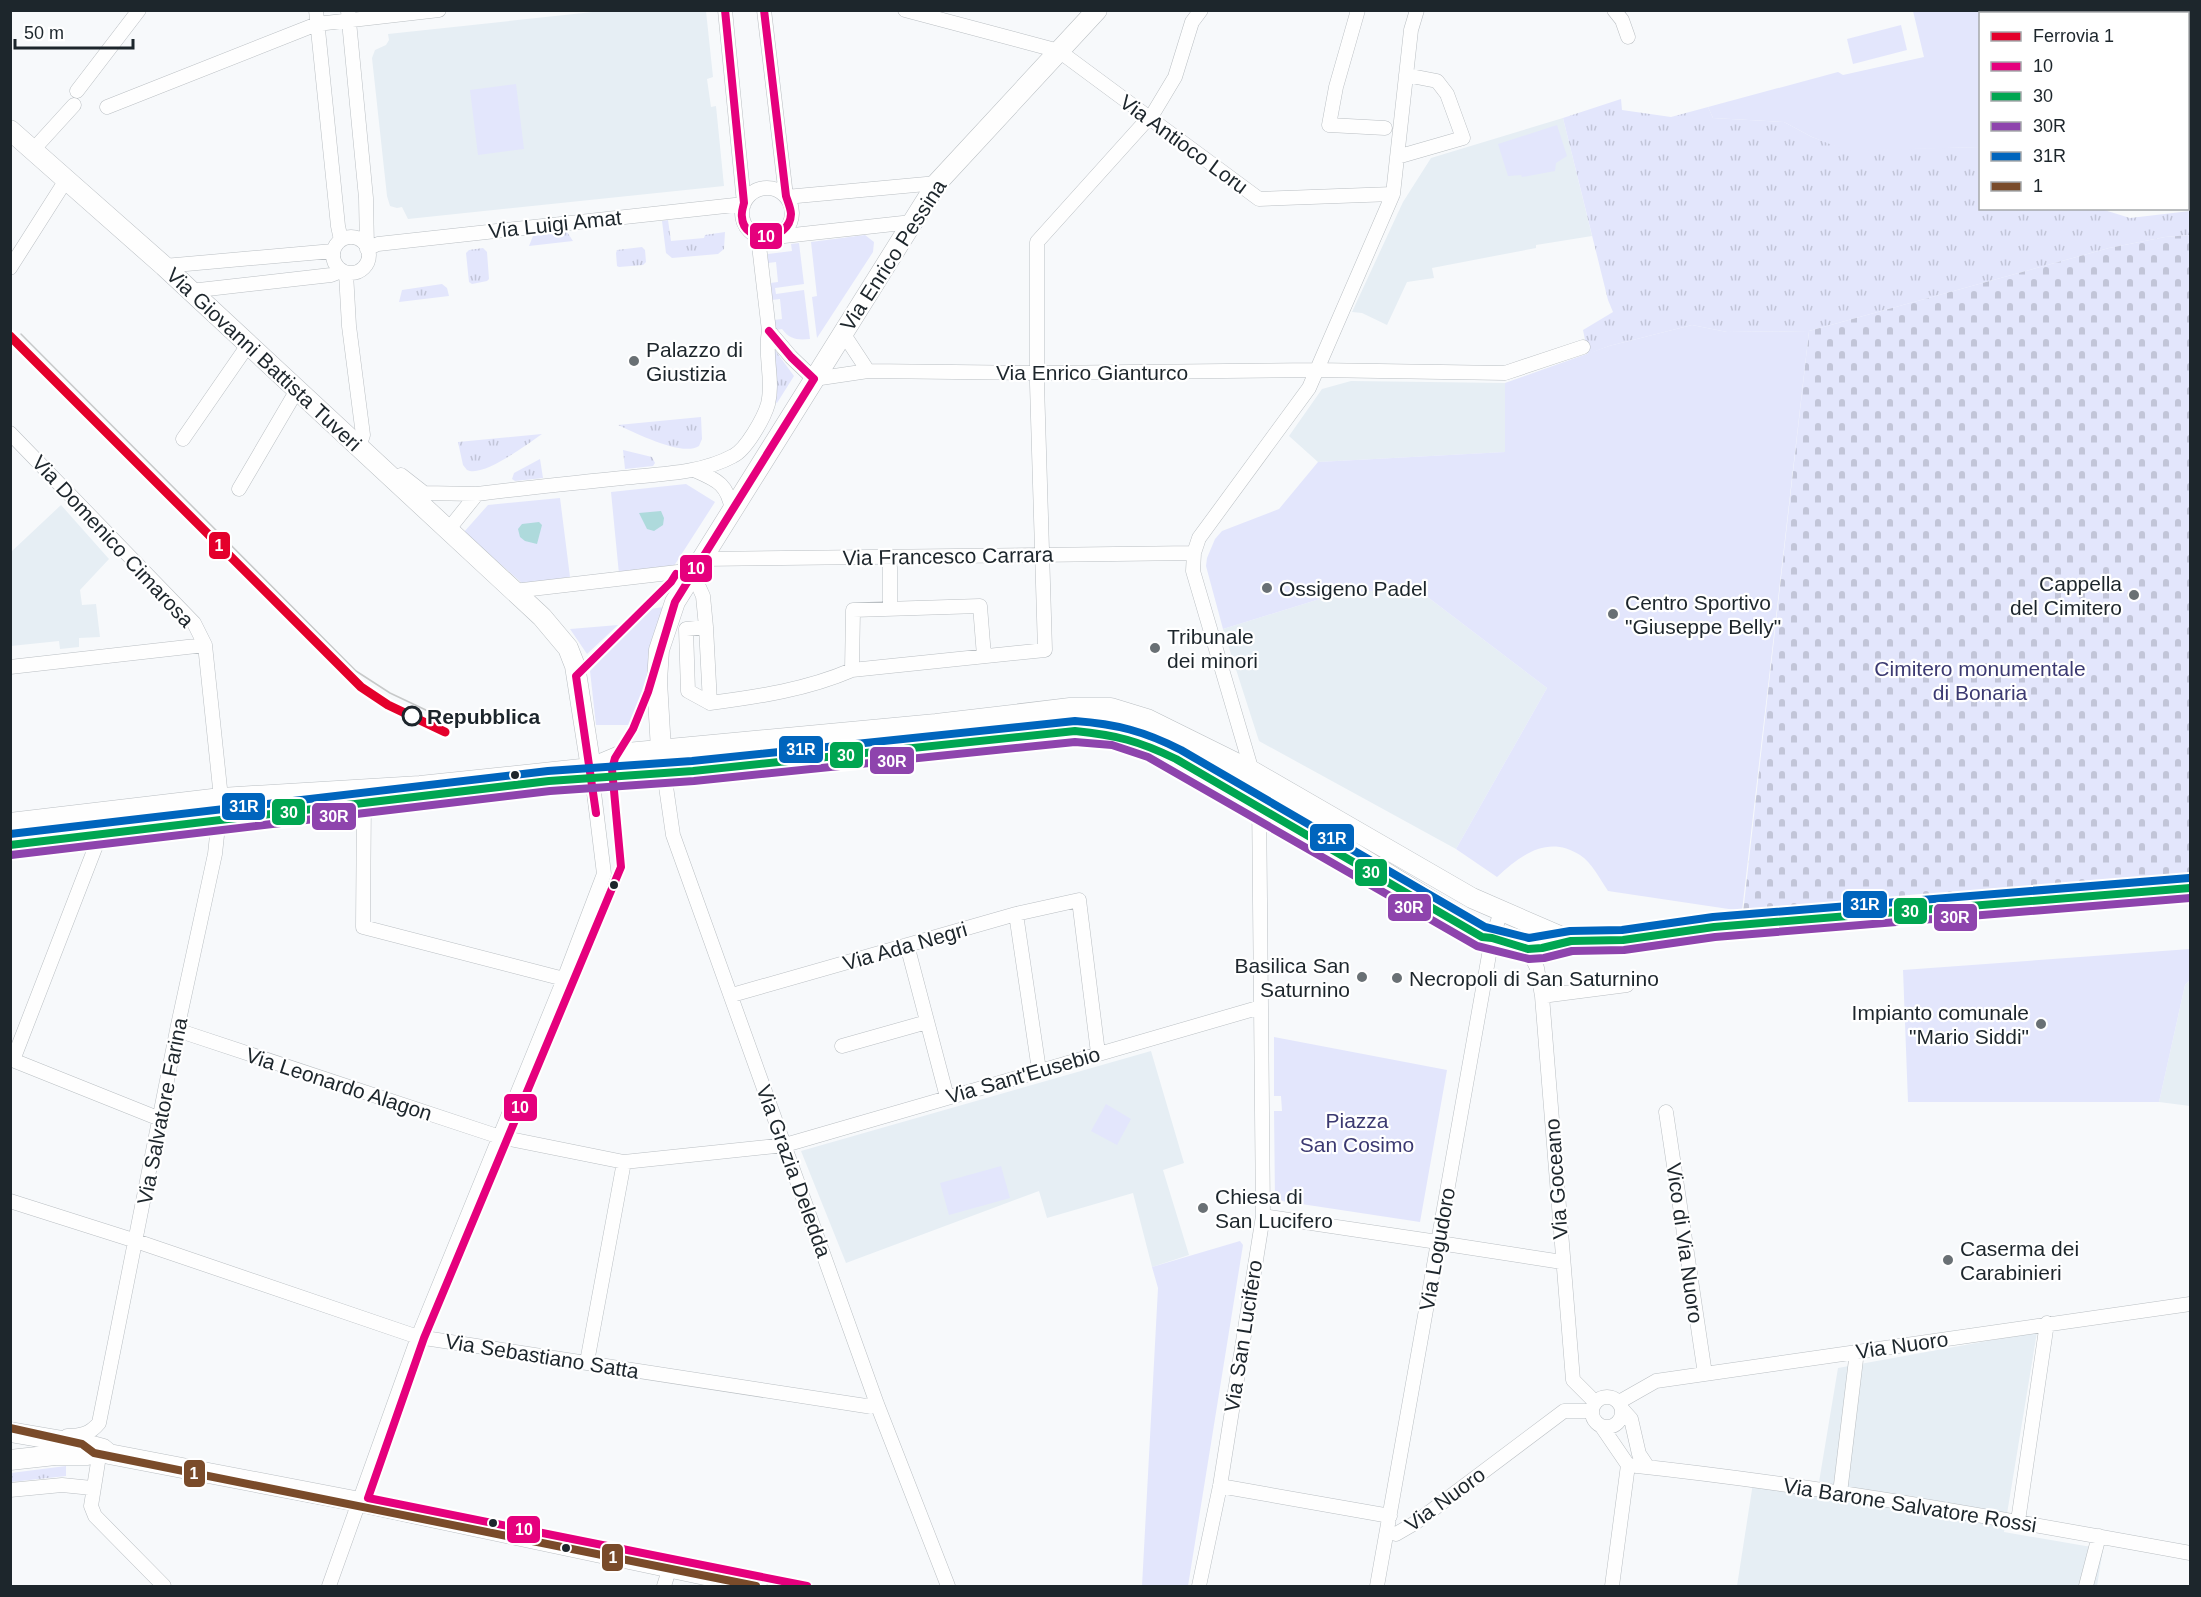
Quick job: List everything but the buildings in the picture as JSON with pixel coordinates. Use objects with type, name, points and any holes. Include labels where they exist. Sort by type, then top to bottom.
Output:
[{"type":"main road","name":"Via Enrico Pessina","points":[[662,759],[657,681],[659,650],[675,602],[937,183],[1097,10]]},
{"type":"main road","name":"Via Giovanni Battista Tuveri","points":[[10,130],[164,266],[297,390],[361,441],[448,530],[542,617],[568,648],[575,666],[591,768]]},
{"type":"main road","points":[[10,823],[221,798],[420,786],[591,768],[635,771],[662,759],[1070,708],[1110,708],[1147,718],[1252,771],[1472,898],[1571,941]]},
{"type":"main road","points":[[662,759],[898,745],[1068,725],[1104,725],[1150,738],[1259,795],[1492,938],[1528,949],[1571,941],[1623,940],[1720,926],[2190,888]]},
{"type":"main road","points":[[10,841],[218,818],[364,798],[420,786]]},
{"type":"main road","points":[[10,1432],[92,1446],[104,1449],[104,1455]]},
{"type":"main road","points":[[10,1460],[55,1455],[104,1455],[360,1502],[757,1587]]},
{"type":"street","points":[[33,150],[76,98],[139,10]]},
{"type":"street","points":[[107,107],[316,17],[439,10]]},
{"type":"street","points":[[725,10],[744,204],[743,223],[764,237],[912,222]]},
{"type":"street","points":[[764,10],[786,196],[792,216],[788,226],[781,233],[764,237]]},
{"type":"street","points":[[905,10],[1059,51]]},
{"type":"street","points":[[686,629],[688,691],[710,703],[751,698],[830,680],[852,670],[1045,650],[1037,373],[1036,242],[1161,101],[1175,77],[1192,22],[1201,10]]},
{"type":"street","points":[[1358,10],[1336,87],[1329,125],[1385,128]]},
{"type":"street","points":[[1194,553],[1199,538],[1309,388],[1393,194],[1411,30],[1417,10]]},
{"type":"street","points":[[1614,10],[1622,20],[1628,37]]},
{"type":"street","points":[[190,291],[357,272],[365,266],[369,255],[366,198],[349,15]]},
{"type":"street","points":[[316,17],[335,202],[337,245],[334,262],[344,272],[361,441],[424,493],[477,494],[694,470],[740,452],[768,405],[770,392],[766,343],[769,331],[764,237]]},
{"type":"street","name":"Via Antioco Loru","points":[[1059,51],[1259,199],[1393,194]]},
{"type":"street","points":[[1397,157],[1463,138],[1448,94],[1437,81],[1406,75]]},
{"type":"street","points":[[10,268],[66,180]]},
{"type":"street","name":"Via Luigi Amat","points":[[367,248],[378,244],[744,204],[755,191],[764,188],[776,190],[786,196],[937,183]]},
{"type":"street","points":[[164,266],[318,250],[337,245],[347,237],[359,239],[367,248]]},
{"type":"street","points":[[769,331],[814,379]]},
{"type":"street","points":[[843,333],[868,371]]},
{"type":"street","points":[[183,438],[248,345]]},
{"type":"street","name":"Via Enrico Gianturco","points":[[814,379],[868,371],[1037,373],[1316,370],[1504,374],[1583,347]]},
{"type":"street","points":[[239,489],[297,390]]},
{"type":"street","name":"Via Domenico Cimarosa","points":[[10,433],[194,622],[205,645],[221,798]]},
{"type":"street","points":[[694,470],[722,484],[728,493],[732,511]]},
{"type":"street","points":[[448,530],[477,494]]},
{"type":"street","name":"Via Francesco Carrara","points":[[514,591],[697,568],[1043,554],[1194,553]]},
{"type":"street","name":"Via San Lucifero","points":[[1194,553],[1193,571],[1259,795],[1263,1216],[1220,1486],[1199,1587]]},
{"type":"street","points":[[890,567],[890,609]]},
{"type":"street","points":[[697,568],[706,627],[710,703]]},
{"type":"street","points":[[852,670],[853,610],[980,606],[984,656]]},
{"type":"street","points":[[664,632],[706,627]]},
{"type":"street","points":[[10,667],[205,645]]},
{"type":"street","name":"Via Grazia Deledda","points":[[662,759],[673,835],[877,1404],[948,1587]]},
{"type":"street","points":[[329,1587],[418,1337],[564,979],[604,874],[591,768]]},
{"type":"street","name":"Via Salvatore Farina","points":[[10,1425],[55,1434],[81,1436],[94,1430],[99,1423],[177,1030],[215,854],[221,798]]},
{"type":"street","points":[[364,798],[363,927],[564,979]]},
{"type":"street","points":[[102,830],[12,1059],[160,1119]]},
{"type":"street","name":"Via Ada Negri","points":[[732,995],[1016,914],[1079,900],[1098,1053]]},
{"type":"street","name":"Via Logudoro","points":[[1377,1587],[1492,938],[1500,912]]},
{"type":"street","points":[[1016,914],[1039,1070]]},
{"type":"street","points":[[908,945],[947,1097]]},
{"type":"street","name":"Via Goceano","points":[[1528,949],[1537,968],[1542,996],[1573,1380],[1594,1407]]},
{"type":"street","points":[[1542,996],[1627,985]]},
{"type":"street","name":"Via Sant'Eusebio","points":[[624,1162],[785,1145],[1261,1006]]},
{"type":"street","points":[[842,1046],[927,1022]]},
{"type":"street","name":"Via Leonardo Alagon","points":[[177,1030],[500,1137],[624,1162]]},
{"type":"street","name":"Vico di Via Nuoro","points":[[1666,1112],[1705,1374]]},
{"type":"street","points":[[587,1362],[624,1162]]},
{"type":"street","name":"Via Sebastiano Satta","points":[[10,1201],[136,1241],[418,1337],[871,1406],[877,1404]]},
{"type":"street","points":[[1263,1216],[1431,1241]]},
{"type":"street","points":[[1446,1244],[1562,1262]]},
{"type":"street","name":"Via Nuoro","points":[[1620,1406],[1656,1381],[2190,1304]]},
{"type":"street","points":[[2018,1521],[2047,1323]]},
{"type":"street","points":[[1840,1493],[1857,1351]]},
{"type":"street","points":[[1612,1587],[1628,1465],[1602,1427],[1595,1421],[1594,1407],[1606,1397],[1620,1406],[1631,1419],[1639,1454],[1647,1466]]},
{"type":"street","points":[[1602,1427],[1609,1428],[1621,1420],[1620,1406]]},
{"type":"street","name":"Via Nuoro","points":[[1388,1532],[1396,1534],[1415,1523],[1564,1411],[1594,1407]]},
{"type":"street","points":[[104,1455],[92,1488],[91,1506],[95,1516],[164,1587]]},
{"type":"street","name":"Via Barone Salvatore Rossi","points":[[1628,1465],[1840,1493],[2018,1521],[2190,1553]]},
{"type":"street","points":[[10,1490],[62,1485],[92,1488]]},
{"type":"street","points":[[1220,1486],[1390,1516]]},
{"type":"street","points":[[2086,1587],[2099,1536]]},
{"type":"street","points":[[664,1587],[670,1567]]},
{"type":"shaded area","points":[[602,11],[706,11],[713,77],[707,79],[711,107],[716,106],[724,186],[408,219],[402,207],[390,206],[372,58],[375,50],[386,45],[389,40],[388,34]]},
{"type":"shaded area","points":[[1563,118],[1592,236],[1536,245],[1536,248],[1432,268],[1434,278],[1407,282],[1387,325],[1362,313],[1352,312],[1403,202],[1431,158]]},
{"type":"shaded area","points":[[1351,381],[1505,383],[1506,452],[1318,462],[1289,436],[1322,389]]},
{"type":"shaded area","points":[[61,505],[109,559],[80,590],[82,605],[96,604],[100,637],[79,638],[79,647],[60,649],[59,641],[11,646],[11,552]]},
{"type":"shaded area","points":[[661,511],[664,518],[663,525],[654,531],[647,529],[639,513]]},
{"type":"shaded area","points":[[539,522],[542,525],[537,544],[520,537],[518,529],[522,524]]},
{"type":"shaded area","points":[[1368,591],[1421,592],[1547,688],[1456,849],[1259,741],[1223,629],[1323,598]]},
{"type":"shaded area","points":[[2190,980],[2190,1106],[2159,1102],[2185,985]]},
{"type":"shaded area","points":[[1151,1051],[1184,1163],[1163,1170],[1189,1255],[1152,1267],[1133,1193],[1047,1218],[1039,1191],[846,1263],[801,1151]]},
{"type":"shaded area","points":[[2037,1332],[2004,1532],[2103,1549],[2097,1586],[1737,1586],[1753,1483],[1817,1494],[1838,1368]]},
{"type":"green space","points":[[1993,10],[2008,12],[1979,12],[1979,147],[1848,151],[1812,137],[1784,122],[1713,118],[1708,107],[1838,72],[1843,75],[1924,57],[1913,11]]},
{"type":"green space","points":[[1901,25],[1907,50],[1853,64],[1847,39]]},
{"type":"green space","points":[[516,84],[524,149],[478,155],[470,90]]},
{"type":"green space","points":[[1621,99],[1622,110],[1671,117],[1708,107],[1713,118],[1784,122],[1812,137],[1848,150],[1979,147],[1979,210],[2104,210],[2130,218],[2190,211],[2190,235],[2165,237],[2109,248],[1809,331],[1727,332],[1692,325],[1609,346],[1588,354],[1583,330],[1613,312],[1608,300],[1563,118]]},
{"type":"green space","points":[[1557,125],[1567,156],[1556,163],[1555,171],[1522,177],[1521,175],[1508,176],[1498,144]]},
{"type":"green space","points":[[668,220],[671,241],[704,238],[705,235],[725,232],[724,249],[718,254],[672,258],[666,253],[662,221]]},
{"type":"green space","points":[[567,232],[573,241],[529,246],[533,236]]},
{"type":"green space","points":[[865,235],[874,242],[873,252],[817,338],[812,297],[817,296],[811,242]]},
{"type":"green space","name":"Cimitero monumentale di Bonaria","points":[[2190,235],[2190,875],[1743,913],[1809,331],[2109,248],[2165,237]]},
{"type":"green space","points":[[799,243],[804,284],[775,288],[776,294],[804,290],[810,339],[794,338],[782,329],[776,330],[774,320],[782,319],[780,299],[772,300],[770,283],[778,282],[776,262],[768,263],[768,254],[792,251],[791,244]]},
{"type":"green space","points":[[642,247],[645,250],[646,262],[643,265],[617,266],[617,250]]},
{"type":"green space","points":[[483,248],[487,252],[489,279],[472,284],[469,282],[466,253],[469,250]]},
{"type":"green space","points":[[442,284],[447,288],[449,296],[399,302],[402,290]]},
{"type":"green space","name":"Centro Sportivo \"Giuseppe Belly\"","points":[[1692,325],[1727,332],[1809,331],[1742,911],[1608,891],[1584,858],[1568,849],[1556,847],[1545,847],[1525,855],[1497,877],[1456,849],[1547,688],[1421,592],[1368,591],[1323,598],[1223,629],[1206,566],[1215,539],[1222,531],[1279,509],[1318,462],[1505,452],[1505,383],[1609,346]]},
{"type":"green space","points":[[772,346],[794,376],[777,403],[773,401]]},
{"type":"green space","points":[[701,417],[702,439],[699,446],[691,449],[659,443],[618,425]]},
{"type":"green space","points":[[542,434],[505,459],[484,469],[467,470],[463,465],[458,442]]},
{"type":"green space","points":[[623,450],[652,457],[655,463],[653,466],[625,469]]},
{"type":"green space","points":[[540,459],[543,478],[515,481],[512,479],[514,473]]},
{"type":"green space","points":[[686,484],[715,502],[672,569],[619,574],[611,492]]},
{"type":"green space","points":[[560,498],[570,577],[523,584],[464,532],[488,505]]},
{"type":"green space","points":[[670,606],[632,725],[596,725],[590,671],[644,613],[650,609]]},
{"type":"green space","points":[[618,625],[587,654],[570,629]]},
{"type":"green space","name":"Impianto comunale \"Mario Siddi\"","points":[[2190,949],[2190,980],[2185,985],[2159,1102],[1908,1102],[1903,970]]},
{"type":"green space","name":"Piazza San Cosimo","points":[[1274,1037],[1447,1070],[1420,1222],[1275,1200],[1274,1111],[1282,1111],[1281,1096],[1274,1096]]},
{"type":"green space","points":[[1106,1104],[1131,1119],[1117,1145],[1091,1131]]},
{"type":"green space","points":[[1001,1166],[1010,1198],[949,1215],[940,1183]]},
{"type":"green space","points":[[1240,1241],[1243,1245],[1188,1586],[1142,1586],[1158,1288],[1152,1267]]},
{"type":"green space","points":[[66,1466],[66,1476],[11,1482],[11,1473]]},
{"type":"tram line","points":[[21,334],[356,671],[390,693],[449,721]]},
{"type":"rail line","name":"1","points":[[10,336],[361,687],[388,705],[445,732]]},
{"type":"transit line","name":"10","points":[[725,10],[744,203],[742,217],[744,226],[750,232],[767,236],[783,230],[789,223],[791,214],[786,196],[764,10]]},
{"type":"transit line","name":"10","points":[[769,331],[814,379],[675,602],[648,692],[633,729],[615,758],[612,769],[621,867],[424,1338],[368,1498],[807,1586]]},
{"type":"transit line","name":"10","points":[[596,813],[576,676],[671,582],[676,574]]},
{"type":"transit line","name":"31R","points":[[10,834],[548,771],[692,761],[1075,721],[1104,724],[1142,733],[1168,743],[1485,927],[1529,938],[1570,931],[1622,930],[1713,917],[2189,878]]},
{"type":"transit line","name":"30","points":[[10,845],[549,781],[693,771],[1075,731],[1127,740],[1176,759],[1482,937],[1528,949],[1571,941],[1623,940],[1714,927],[2190,888]]},
{"type":"transit line","name":"30R","points":[[11,855],[550,791],[694,781],[1075,742],[1112,745],[1148,757],[1477,946],[1529,959],[1572,951],[1624,950],[1715,937],[2190,898]]},
{"type":"transit line","name":"1","points":[[10,1428],[82,1444],[94,1453],[756,1586]]},
{"type":"place","name":"Palazzo di Giustizia","points":[[634,361]]},
{"type":"place","name":"Ossigeno Padel","points":[[1267,588]]},
{"type":"place","name":"Cappella del Cimitero","points":[[2134,595]]},
{"type":"place","name":"Centro Sportivo \"Giuseppe Belly\"","points":[[1613,614]]},
{"type":"place","name":"Tribunale dei minori","points":[[1155,648]]},
{"type":"place","name":"Repubblica","points":[[412,716]]},
{"type":"place","name":"Basilica San Saturnino","points":[[1362,977]]},
{"type":"place","name":"Necropoli di San Saturnino","points":[[1397,978]]},
{"type":"place","name":"Impianto comunale \"Mario Siddi\"","points":[[2041,1024]]},
{"type":"place","name":"Chiesa di San Lucifero","points":[[1203,1208]]},
{"type":"place","name":"Caserma dei Carabinieri","points":[[1948,1260]]}]
